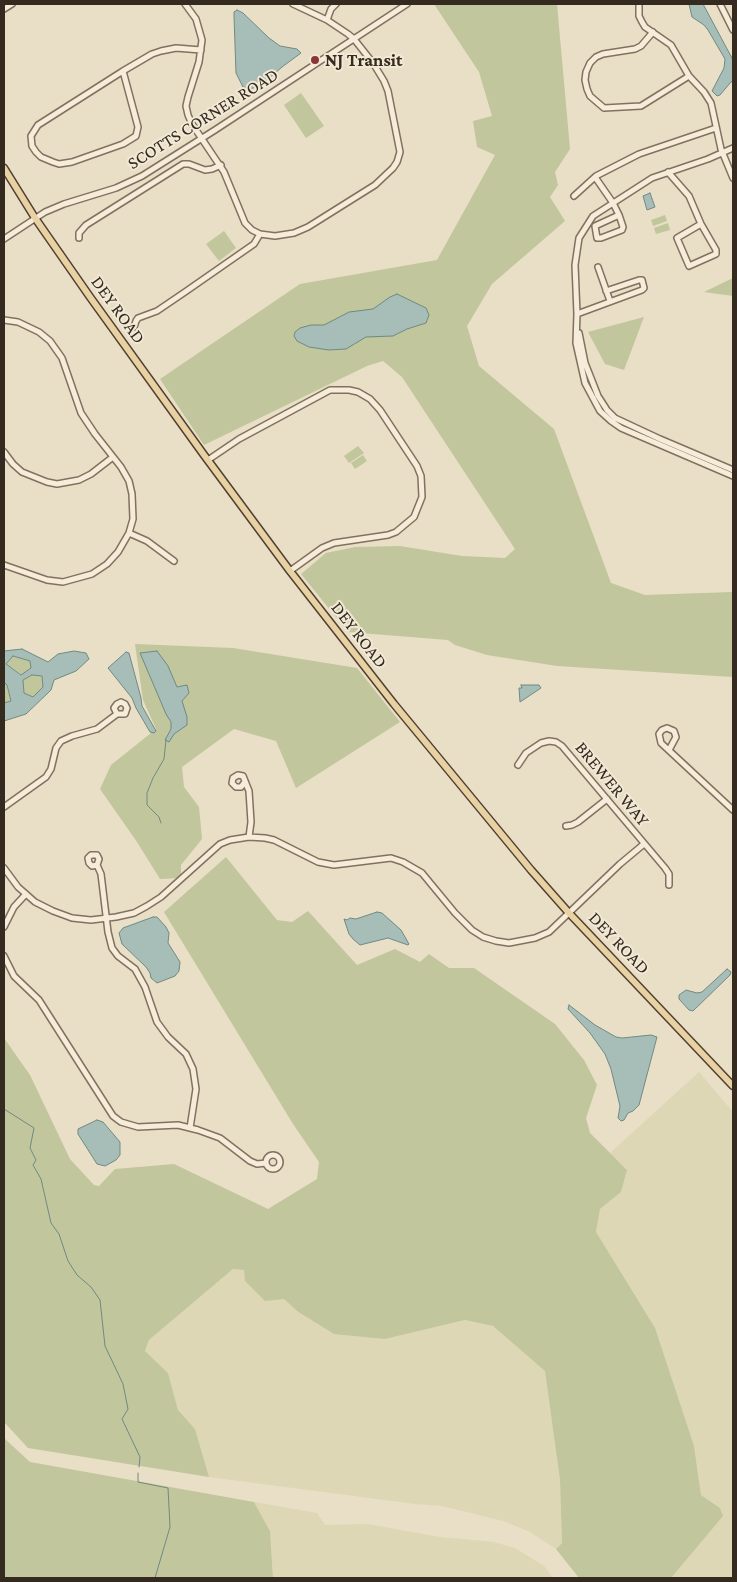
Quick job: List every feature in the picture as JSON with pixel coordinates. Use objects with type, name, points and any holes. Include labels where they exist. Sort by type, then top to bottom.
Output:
[{"type":"main road","name":"DEY ROAD","points":[[4,168],[35,218],[90,297],[208,460],[290,571],[394,704],[531,870],[569,913],[733,1086]]},
{"type":"street","points":[[4,8],[12,4]]},
{"type":"street","points":[[185,4],[191,10],[202,40],[200,62],[186,106],[192,124],[203,138],[230,182],[245,223],[252,230],[260,234],[284,235],[308,227],[375,185],[384,178],[397,162],[400,152],[391,105],[384,81],[354,39],[327,20],[293,4]]},
{"type":"street","points":[[327,20],[331,9],[336,4]]},
{"type":"street","name":"SCOTTS CORNER ROAD","points":[[4,239],[45,212],[116,188],[142,176],[408,4]]},
{"type":"street","points":[[633,4],[639,4],[638,16],[642,22],[671,45],[689,76],[704,92],[711,103],[723,153],[733,176]]},
{"type":"street","points":[[720,4],[733,30]]},
{"type":"street","points":[[654,32],[641,46],[604,54],[590,63],[585,80],[587,89],[594,100],[604,108],[641,106],[689,76]]},
{"type":"street","points":[[123,71],[138,126],[136,136],[123,144],[72,162],[59,164],[46,160],[36,152],[32,146],[31,136],[38,125],[123,71],[152,54],[161,51],[176,48],[201,50]]},
{"type":"street","points":[[574,196],[594,177],[639,154],[716,128]]},
{"type":"street","points":[[733,148],[652,178],[593,216],[579,238],[574,265],[578,330],[576,343],[586,383],[600,411],[622,428],[733,476]]},
{"type":"street","points":[[78,238],[79,233],[86,225],[184,164],[190,164],[206,170],[220,165]]},
{"type":"street","points":[[668,172],[689,196],[716,250],[716,254],[689,266],[678,238],[702,224]]},
{"type":"street","points":[[594,177],[613,203],[619,215],[623,227],[622,230],[597,238],[595,226],[619,215]]},
{"type":"street","points":[[134,327],[138,318],[157,311],[185,292],[254,244],[260,234]]},
{"type":"street","points":[[598,267],[610,301]]},
{"type":"street","points":[[577,314],[644,288],[642,280],[606,291]]},
{"type":"street","points":[[4,320],[18,322],[39,332],[50,341],[62,358],[81,413],[114,457],[129,481],[132,494],[133,519],[129,533],[118,552],[107,564],[92,574],[63,582],[47,580],[4,565]]},
{"type":"street","points":[[578,330],[595,389],[607,410],[615,418],[733,470]]},
{"type":"street","points":[[208,460],[224,448],[330,390],[358,392],[370,399],[380,410],[417,466],[421,476],[422,497],[414,517],[396,532],[388,535],[334,543],[322,548],[290,571]]},
{"type":"street","points":[[4,454],[22,472],[57,484],[79,480],[91,474],[114,457]]},
{"type":"street","points":[[129,533],[147,540],[174,561]]},
{"type":"street","points":[[4,807],[46,777],[51,769],[56,748],[61,741],[97,729],[117,714]]},
{"type":"street","name":"BREWER WAY","points":[[518,765],[526,753],[541,743],[556,742],[562,746],[669,874],[670,885]]},
{"type":"street","points":[[669,750],[733,810]]},
{"type":"street","points":[[244,783],[249,791],[250,800],[251,822],[249,837]]},
{"type":"street","points":[[566,826],[578,822],[606,799]]},
{"type":"street","points":[[4,868],[18,886],[35,902],[72,918],[91,920],[134,913],[147,906],[161,897],[220,844],[230,840],[249,837],[274,840],[318,862],[334,865],[391,858],[403,862],[422,873],[455,913],[472,930],[483,937],[496,941],[520,942],[549,932],[620,864],[644,844]]},
{"type":"street","points":[[97,865],[101,874],[109,940],[112,948],[118,956],[135,970],[145,987],[157,1022],[190,1061],[196,1078],[190,1128]]},
{"type":"street","points":[[4,927],[14,908],[26,894]]},
{"type":"street","points":[[4,956],[14,976],[39,1000],[113,1116],[121,1122],[138,1127],[166,1124],[190,1128],[220,1138],[250,1161],[257,1164],[266,1163]]},
{"type":"shaded area","points":[[699,1072],[733,1112],[733,1578],[671,1578],[720,1508],[701,1495],[694,1446],[596,1232],[600,1209],[621,1192],[627,1170],[610,1153]]},
{"type":"shaded area","points":[[233,1269],[244,1270],[284,1299],[297,1311],[385,1339],[465,1320],[493,1326],[545,1370],[560,1480],[562,1543],[556,1549],[530,1532],[503,1521],[442,1506],[209,1477],[195,1429],[178,1410],[168,1373],[145,1351],[149,1340]]},
{"type":"shaded area","points":[[254,1502],[317,1513],[325,1525],[368,1524],[440,1537],[494,1542],[515,1548],[544,1566],[553,1578],[273,1578],[270,1531]]},
{"type":"green space","points":[[434,4],[557,4],[570,149],[555,172],[558,185],[550,197],[565,221],[492,284],[467,326],[479,366],[554,429],[611,583],[645,595],[733,592],[733,677],[557,666],[487,655],[455,645],[448,640],[348,632],[301,574],[326,553],[355,547],[400,546],[462,556],[505,558],[515,549],[402,377],[383,361],[367,366],[204,445],[160,379],[300,284],[437,260],[495,155],[477,147],[473,121],[492,116],[479,72]]},
{"type":"green space","points":[[301,93],[324,126],[306,138],[284,105]]},
{"type":"green space","points":[[665,215],[667,221],[653,226],[651,220]]},
{"type":"green space","points":[[668,223],[670,230],[656,234],[654,228]]},
{"type":"green space","points":[[224,231],[236,248],[219,261],[206,244]]},
{"type":"green space","points":[[733,278],[733,296],[704,292]]},
{"type":"green space","points":[[644,317],[624,370],[605,364],[588,332]]},
{"type":"green space","points":[[358,446],[364,453],[349,463],[344,456]]},
{"type":"green space","points":[[363,455],[367,461],[355,469],[351,463]]},
{"type":"green space","points":[[135,644],[233,648],[357,668],[400,722],[296,788],[276,741],[234,729],[182,767],[184,787],[199,807],[202,839],[181,865],[181,878],[160,879],[100,789],[111,765],[156,729],[143,700]]},
{"type":"green space","points":[[13,656],[30,661],[31,668],[22,675],[6,664]]},
{"type":"green space","points":[[32,675],[42,676],[43,687],[33,697],[24,693],[23,680]]},
{"type":"green space","points":[[4,682],[7,685],[11,701],[4,703]]},
{"type":"green space","points":[[226,857],[277,920],[292,922],[308,911],[357,965],[395,949],[420,962],[429,954],[449,968],[474,968],[555,1024],[584,1060],[597,1085],[586,1118],[590,1133],[627,1170],[621,1192],[600,1209],[596,1232],[655,1328],[694,1446],[701,1495],[720,1508],[723,1516],[671,1578],[579,1578],[556,1549],[562,1543],[560,1480],[545,1371],[493,1326],[465,1320],[385,1339],[334,1334],[297,1311],[284,1299],[265,1301],[245,1281],[244,1270],[233,1269],[149,1340],[145,1351],[168,1373],[178,1410],[195,1429],[209,1477],[28,1448],[4,1422],[4,1038],[30,1075],[70,1159],[94,1185],[99,1186],[115,1169],[174,1164],[268,1209],[317,1179],[319,1162],[293,1124],[164,912]]},
{"type":"green space","points":[[4,1438],[30,1462],[254,1502],[270,1531],[273,1578],[4,1578]]},
{"type":"water","points":[[689,4],[703,4],[733,60],[733,81],[717,96],[712,91],[724,68],[725,59],[708,30],[692,17]]},
{"type":"water","points":[[237,10],[243,13],[280,46],[297,49],[301,53],[266,81],[250,89],[243,87],[236,73],[234,12]]},
{"type":"water","points":[[650,193],[655,207],[647,210],[643,196]]},
{"type":"water","points":[[397,294],[426,308],[429,315],[426,323],[393,336],[366,337],[346,349],[329,350],[309,347],[297,341],[294,336],[295,332],[300,328],[311,325],[324,325],[349,312],[373,309]]},
{"type":"water","points":[[22,649],[48,662],[58,654],[74,651],[86,653],[89,659],[76,671],[54,680],[51,690],[26,714],[4,721],[4,703],[11,701],[7,685],[4,682],[4,651]],"holes":[[[13,656],[30,661],[31,668],[21,675],[6,664]],[[32,675],[42,676],[43,687],[33,697],[24,693],[23,680]]]},
{"type":"water","points":[[157,651],[168,666],[177,687],[187,685],[189,693],[182,701],[187,717],[187,725],[174,734],[169,742],[165,740],[171,729],[171,722],[140,653]]},
{"type":"water","points":[[126,652],[129,653],[142,706],[156,731],[154,733],[150,732],[132,698],[108,668]]},
{"type":"water","points":[[521,685],[539,685],[541,688],[520,702],[519,688],[522,688]]},
{"type":"water","points":[[377,912],[382,913],[401,930],[408,945],[388,938],[360,945],[353,939],[349,934],[344,919],[356,919]]},
{"type":"water","points":[[157,917],[166,927],[169,933],[168,943],[180,962],[179,971],[175,976],[157,983],[151,978],[146,967],[122,944],[119,933],[123,928]]},
{"type":"water","points":[[727,969],[731,972],[730,975],[693,1011],[689,1010],[679,999],[679,995],[686,990],[697,993],[702,992]]},
{"type":"water","points":[[569,1005],[595,1025],[616,1037],[651,1035],[657,1037],[639,1105],[628,1113],[624,1120],[621,1121],[618,1118],[620,1106],[611,1069],[605,1054],[590,1033],[568,1009]]},
{"type":"water","points":[[97,1120],[103,1122],[120,1142],[120,1155],[116,1160],[105,1166],[97,1164],[78,1134],[78,1129]]},
{"type":"waterway","points":[[161,823],[159,817],[147,805],[147,793],[164,759],[166,740]]},
{"type":"waterway","points":[[4,1109],[34,1128],[30,1148],[36,1160],[33,1165],[41,1179],[51,1223],[59,1234],[68,1261],[77,1275],[91,1287],[100,1300],[105,1346],[123,1384],[128,1409],[122,1419],[140,1457],[139,1467]]},
{"type":"waterway","points":[[138,1473],[138,1482],[168,1488],[170,1527],[155,1578]]},
{"type":"place","name":"NJ Transit","points":[[315,60]]}]
